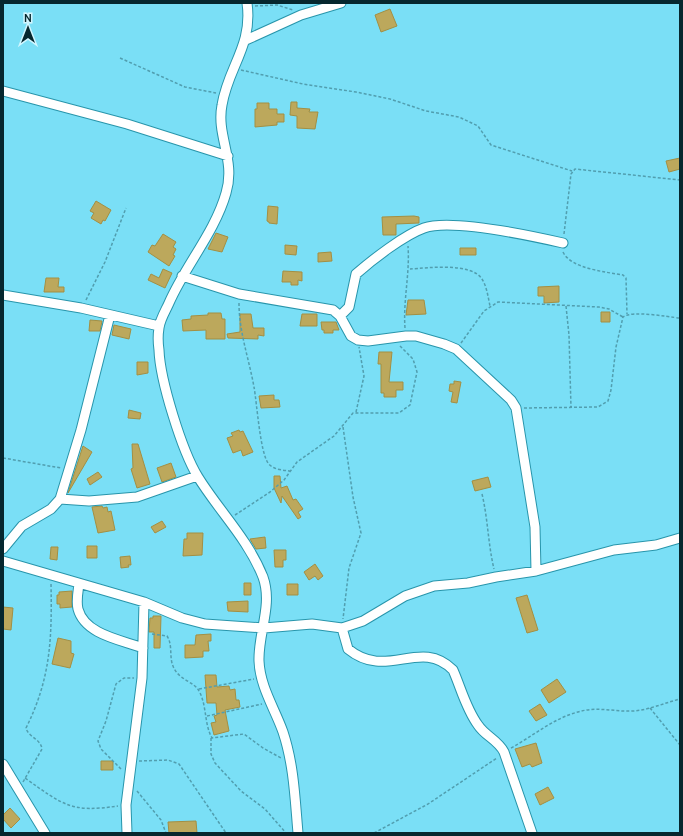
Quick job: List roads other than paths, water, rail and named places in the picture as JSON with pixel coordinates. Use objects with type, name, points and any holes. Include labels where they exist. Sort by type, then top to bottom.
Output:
[{"type":"street","points":[[246,40],[301,15],[341,3]]},
{"type":"street","points":[[248,6],[246,40],[224,94],[220,121],[230,166],[226,193],[216,219],[182,276],[159,326],[159,352],[166,389],[185,451],[197,476],[229,519],[255,560],[264,580],[267,603],[259,661],[269,702],[283,731],[292,763],[298,833]]},
{"type":"street","points":[[3,91],[128,124],[228,156]]},
{"type":"street","points":[[340,316],[349,307],[356,274],[407,237],[425,227],[452,225],[478,227],[563,243]]},
{"type":"street","points":[[182,276],[239,294],[333,310],[340,316],[347,330],[358,340],[368,341],[406,336],[431,340],[456,349],[511,400],[516,408],[535,527],[536,571]]},
{"type":"street","points":[[3,295],[81,308],[159,326]]},
{"type":"street","points":[[3,549],[22,526],[51,509],[60,499],[110,315]]},
{"type":"street","points":[[60,499],[89,501],[137,497],[197,476]]},
{"type":"street","points":[[3,561],[144,602],[182,618],[205,624],[264,628],[312,624],[342,628],[363,621],[405,596],[434,586],[468,583],[496,576],[536,571],[614,550],[656,545],[680,538]]},
{"type":"street","points":[[79,584],[78,608],[81,616],[87,623],[103,634],[143,648]]},
{"type":"street","points":[[127,833],[126,805],[130,762],[142,678],[144,602]]},
{"type":"street","points":[[342,628],[348,649],[373,662],[385,662],[423,656],[432,657],[448,665],[453,670],[474,720],[479,728],[499,743],[504,752],[532,833]]},
{"type":"street","points":[[3,764],[45,833]]}]
